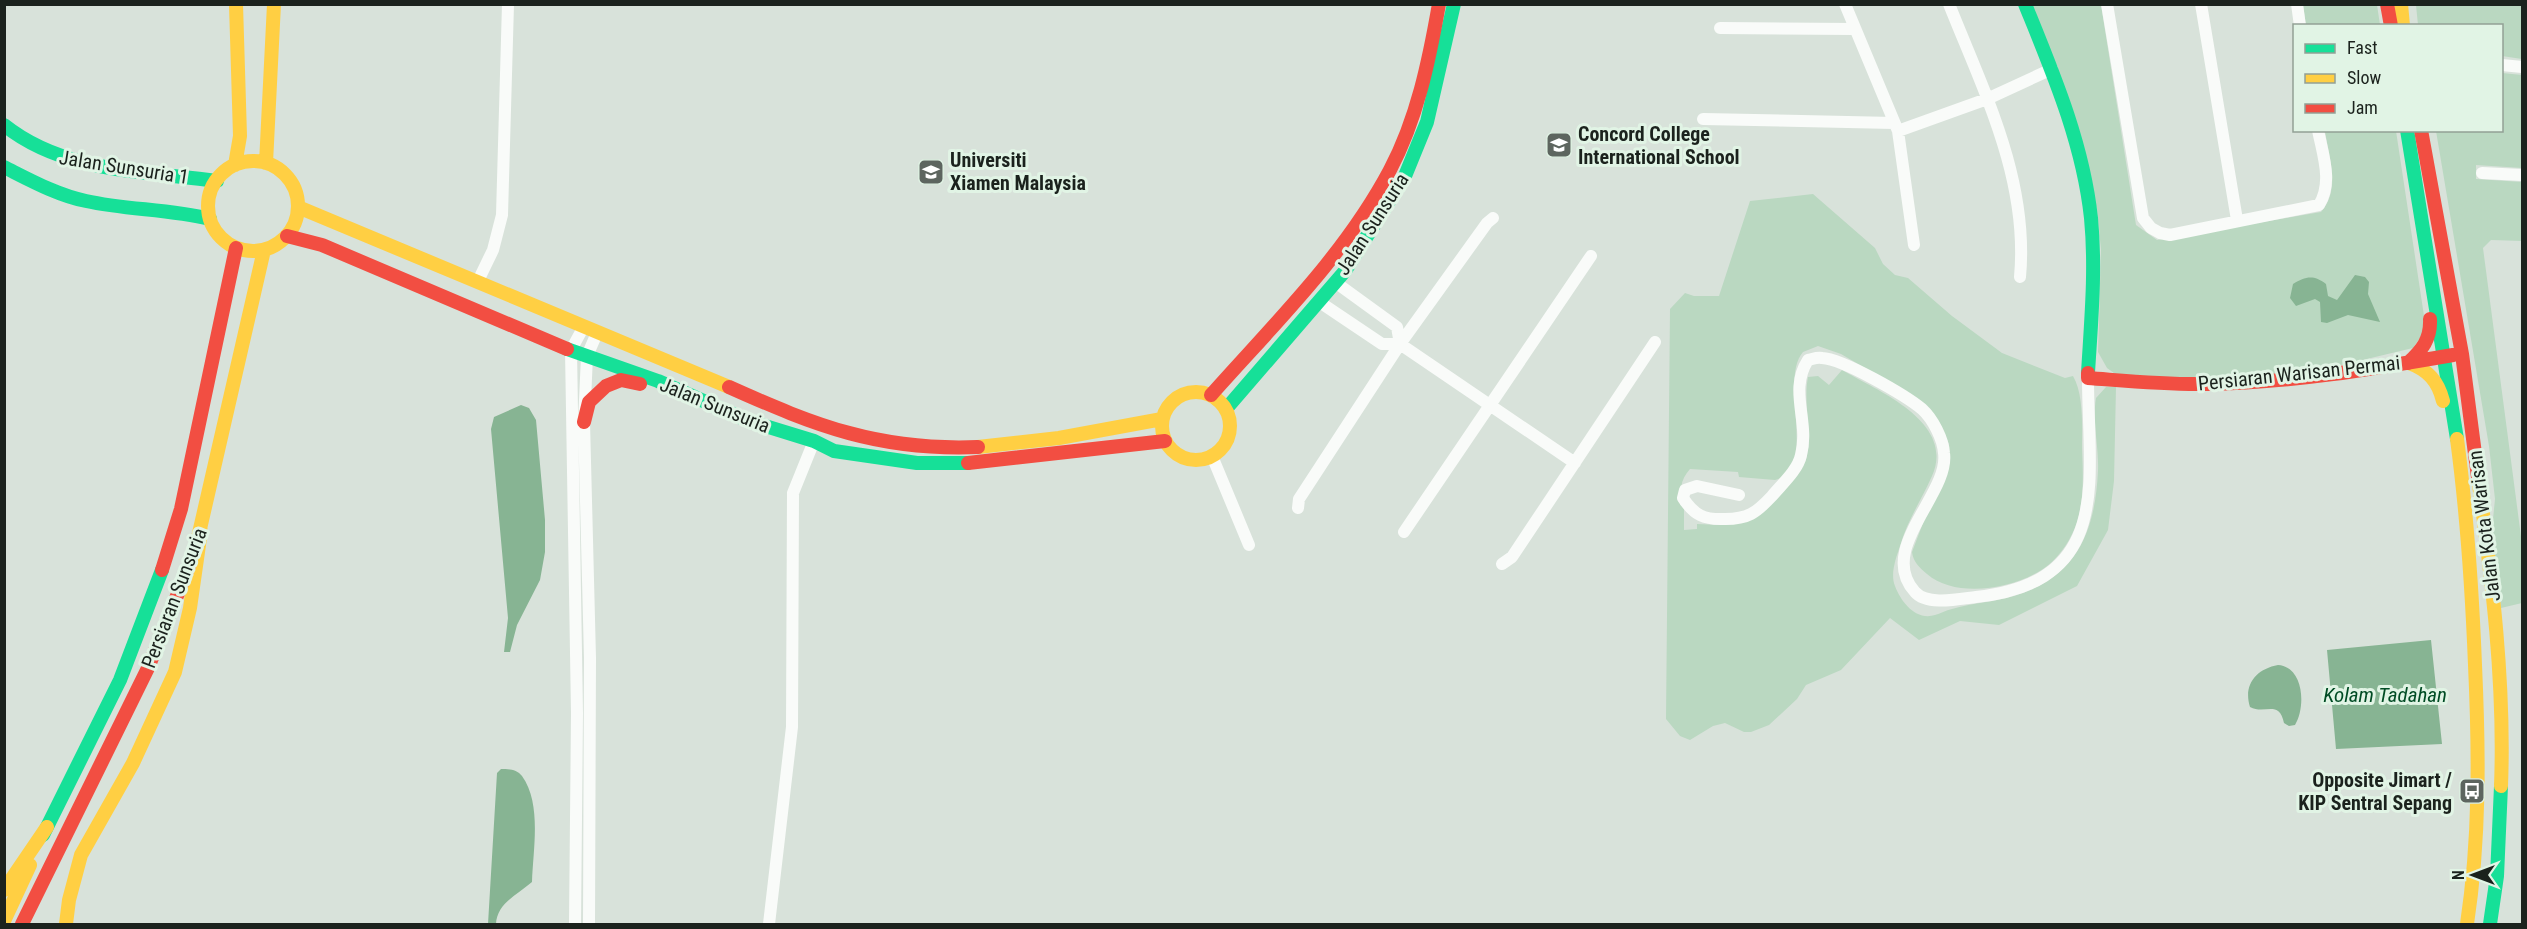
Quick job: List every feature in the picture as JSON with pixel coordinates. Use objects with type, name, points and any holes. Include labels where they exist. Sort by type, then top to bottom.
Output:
[{"type":"main road","points":[[235,165],[240,136],[236,4]]},
{"type":"main road","points":[[266,164],[274,4]]},
{"type":"main road","name":"Jalan Sunsuria","points":[[1211,395],[1336,252],[1358,222],[1390,169],[1422,85],[1439,4]]},
{"type":"main road","name":"Jalan Sunsuria","points":[[1226,409],[1345,271],[1405,176],[1430,111],[1454,4]]},
{"type":"main road","points":[[2025,4],[2052,69],[2078,144],[2094,250],[2088,378]]},
{"type":"main road","points":[[2387,4],[2391,24]]},
{"type":"main road","points":[[2401,4],[2403,24]]},
{"type":"main road","name":"Jalan Sunsuria 1","points":[[4,125],[16,136],[44,153],[70,162],[216,181]]},
{"type":"main road","name":"Jalan Kota Warisan","points":[[2407,132],[2465,503],[2479,725],[2473,893],[2467,924]]},
{"type":"main road","name":"Jalan Kota Warisan","points":[[2421,132],[2463,354],[2493,587],[2501,722],[2497,876],[2490,924]]},
{"type":"main road","points":[[245,162],[266,164],[283,173],[289,180],[297,197],[298,207],[293,227],[280,243],[264,250],[249,251],[236,248],[216,231],[210,219],[208,206],[211,193],[216,181],[235,165],[245,162]]},
{"type":"main road","name":"Jalan Sunsuria 1","points":[[4,167],[33,182],[85,201],[185,212],[210,219]]},
{"type":"main road","name":"Jalan Sunsuria","points":[[298,207],[478,281],[583,328],[822,425],[856,436],[885,443],[970,448],[1031,441],[1162,419]]},
{"type":"main road","name":"Jalan Sunsuria","points":[[287,236],[322,245],[571,351],[658,381],[749,421],[814,441],[834,451],[917,462],[970,463],[1165,441]]},
{"type":"main road","name":"Persiaran Sunsuria","points":[[4,921],[47,827],[110,702],[142,626],[171,543],[181,509],[236,248]]},
{"type":"main road","name":"Persiaran Sunsuria","points":[[22,924],[148,668],[175,605],[201,531],[264,250]]},
{"type":"main road","points":[[2429,266],[2426,287],[2431,332],[2428,342],[2408,363],[2422,367],[2431,374],[2440,388],[2455,474],[2465,503]]},
{"type":"main road","name":"Persiaran Warisan Permai","points":[[2088,378],[2181,385],[2221,384],[2408,363],[2463,354]]},
{"type":"main road","points":[[584,422],[588,402],[606,386],[621,380],[636,382],[686,402],[749,421]]},
{"type":"main road","points":[[1201,392],[1211,395],[1226,409],[1230,430],[1227,441],[1212,456],[1190,460],[1180,457],[1165,441],[1162,419],[1172,401],[1180,394],[1201,392]]},
{"type":"main road","points":[[66,924],[69,900],[81,855],[133,763],[175,672],[190,608],[201,531]]},
{"type":"main road","points":[[4,890],[47,827]]},
{"type":"street","points":[[478,281],[493,250],[502,215],[507,4]]},
{"type":"street","points":[[1845,4],[1896,127],[1914,245]]},
{"type":"street","points":[[1949,4],[2007,151],[2016,189],[2023,248],[2020,277]]},
{"type":"street","points":[[2107,4],[2143,218],[2160,233],[2170,235],[2319,205],[2326,194],[2327,179],[2318,132]]},
{"type":"street","points":[[2201,4],[2237,220]]},
{"type":"street","points":[[2297,4],[2300,24]]},
{"type":"street","points":[[1720,28],[1854,29]]},
{"type":"street","points":[[2503,65],[2523,67]]},
{"type":"street","points":[[1702,119],[1896,127],[1986,99],[2052,69]]},
{"type":"street","points":[[2482,172],[2523,175]]},
{"type":"street","points":[[1298,508],[1299,499],[1400,344],[1487,223],[1493,218]]},
{"type":"street","points":[[1404,532],[1591,256]]},
{"type":"street","points":[[1335,282],[1397,327],[1400,344]]},
{"type":"street","points":[[1318,301],[1382,344],[1400,344],[1575,462]]},
{"type":"street","points":[[575,924],[577,713],[571,351],[583,328]]},
{"type":"street","points":[[590,924],[590,658],[584,422],[587,356],[597,333]]},
{"type":"street","points":[[1502,564],[1512,557],[1655,342]]},
{"type":"street","points":[[1739,495],[1697,486],[1685,490],[1683,498],[1692,511],[1703,518],[1748,517],[1760,508],[1795,469],[1801,456],[1804,429],[1798,388],[1800,373],[1809,360],[1820,357],[1842,362],[1923,410],[1941,441],[1945,454],[1943,468],[1906,547],[1905,572],[1907,580],[1916,593],[1930,599],[1957,599],[2008,592],[2053,571],[2076,542],[2084,525],[2089,501],[2091,470],[2088,378]]},
{"type":"street","points":[[769,924],[792,727],[793,493],[814,441]]},
{"type":"street","points":[[1212,456],[1249,545]]},
{"type":"shaded area","points":[[2032,5],[2101,5],[2136,225],[2157,240],[2321,212],[2331,193],[2332,183],[2325,132],[2396,132],[2426,329],[2413,348],[2333,367],[2249,379],[2118,376],[2107,368],[2098,352],[2101,250],[2097,209]]},
{"type":"shaded area","points":[[2303,5],[2377,5],[2380,24],[2306,24]]},
{"type":"shaded area","points":[[2416,5],[2522,5],[2522,59],[2503,56],[2503,24],[2418,24]]},
{"type":"shaded area","points":[[2503,73],[2522,75],[2522,168],[2476,165],[2476,179],[2522,182],[2522,241],[2491,240],[2483,248],[2522,544],[2522,603],[2501,608],[2492,529],[2495,499],[2489,446],[2436,132],[2503,132]]},
{"type":"shaded area","points":[[1813,194],[1875,248],[1883,264],[1895,275],[1908,278],[1952,316],[2002,353],[2065,378],[2073,376],[2077,384],[2082,411],[2083,479],[2078,520],[2065,546],[2052,562],[2031,576],[2016,582],[1969,589],[1939,582],[1927,574],[1915,562],[1912,552],[1949,455],[1949,444],[1940,424],[1896,386],[1841,354],[1818,346],[1803,352],[1796,365],[1794,383],[1797,442],[1794,459],[1788,473],[1775,480],[1739,477],[1738,472],[1690,469],[1684,477],[1681,490],[1680,505],[1684,506],[1684,530],[1697,529],[1697,524],[1734,523],[1754,512],[1788,484],[1804,465],[1807,456],[1808,377],[1818,376],[1829,385],[1842,370],[1910,411],[1924,424],[1933,440],[1936,457],[1932,476],[1907,528],[1893,571],[1898,592],[1905,604],[1916,613],[1935,615],[1960,607],[2014,596],[2036,588],[2067,564],[2087,532],[2096,493],[2098,462],[2096,398],[2106,387],[2116,387],[2114,481],[2108,530],[2077,586],[1999,625],[1960,621],[1919,640],[1890,618],[1841,670],[1806,685],[1797,699],[1769,725],[1751,732],[1744,732],[1725,723],[1713,726],[1690,740],[1680,736],[1666,719],[1670,309],[1685,293],[1694,296],[1719,296],[1750,201]]},
{"type":"water","points":[[2355,275],[2365,277],[2369,282],[2368,294],[2380,322],[2348,315],[2327,323],[2321,322],[2320,302],[2315,299],[2296,306],[2290,298],[2293,284],[2305,278],[2313,278],[2326,284],[2328,296],[2337,300]]},
{"type":"water","points":[[521,405],[529,408],[536,420],[545,520],[545,552],[540,580],[517,625],[510,652],[504,652],[508,618],[491,429],[494,417]]},
{"type":"water","name":"Kolam Tadahan","points":[[2431,640],[2442,744],[2336,749],[2327,650]]},
{"type":"water","name":"Kolam Tadahan","points":[[2278,665],[2287,667],[2298,680],[2301,708],[2295,725],[2289,726],[2284,723],[2282,716],[2275,710],[2250,707],[2248,692],[2253,679],[2263,670]]},
{"type":"water","points":[[501,769],[518,772],[522,776],[532,800],[535,827],[532,882],[504,905],[496,924],[488,924],[497,773]]},
{"type":"traffic: fast","points":[[1226,409],[1345,271],[1405,176],[1427,122],[1454,4]]},
{"type":"traffic: fast","points":[[2025,4],[2066,109],[2087,190],[2093,257],[2088,373]]},
{"type":"traffic: fast","points":[[4,125],[27,141],[52,153],[79,161],[133,172],[217,181]]},
{"type":"traffic: fast","points":[[2407,132],[2457,439]]},
{"type":"traffic: fast","points":[[4,167],[44,187],[75,198],[101,204],[210,219]]},
{"type":"traffic: fast","points":[[567,349],[658,381],[749,421],[814,441],[834,451],[917,463],[968,463]]},
{"type":"traffic: fast","points":[[43,835],[120,680],[162,570]]},
{"type":"traffic: fast","points":[[2490,924],[2497,876],[2501,786]]},
{"type":"traffic: slow","points":[[235,165],[240,136],[236,4]]},
{"type":"traffic: slow","points":[[266,163],[274,4]]},
{"type":"traffic: slow","points":[[2401,4],[2403,24]]},
{"type":"traffic: slow","points":[[253,161],[270,165],[285,174],[294,189],[298,206],[294,223],[285,238],[270,247],[253,251],[236,247],[221,238],[212,223],[208,206],[212,189],[221,174],[236,165],[253,161]]},
{"type":"traffic: slow","points":[[298,207],[729,387]]},
{"type":"traffic: slow","points":[[197,542],[264,250]]},
{"type":"traffic: slow","points":[[2409,363],[2422,369],[2431,377],[2443,401]]},
{"type":"traffic: slow","points":[[1189,392],[1203,392],[1215,397],[1225,407],[1230,426],[1225,445],[1215,455],[1203,460],[1189,460],[1177,455],[1167,445],[1162,433],[1162,419],[1167,407],[1177,397],[1189,392]]},
{"type":"traffic: slow","points":[[978,447],[1059,438],[1162,419]]},
{"type":"traffic: slow","points":[[2457,439],[2471,580],[2477,730],[2476,827],[2467,924]]},
{"type":"traffic: slow","points":[[2478,477],[2499,670],[2501,786]]},
{"type":"traffic: slow","points":[[66,924],[69,900],[81,855],[133,763],[175,672],[190,608],[201,531]]},
{"type":"traffic: slow","points":[[4,890],[47,827]]},
{"type":"traffic: slow","points":[[4,921],[30,865]]},
{"type":"traffic: jam","points":[[1211,395],[1307,288],[1352,231],[1372,201],[1390,170],[1408,131],[1426,68],[1439,4]]},
{"type":"traffic: jam","points":[[2387,4],[2391,24]]},
{"type":"traffic: jam","points":[[2421,132],[2462,354],[2478,477]]},
{"type":"traffic: jam","points":[[287,236],[322,245],[567,349]]},
{"type":"traffic: jam","points":[[162,570],[181,509],[236,248]]},
{"type":"traffic: jam","points":[[2408,363],[2425,344],[2430,319]]},
{"type":"traffic: jam","points":[[2088,373],[2088,378],[2192,384],[2238,383],[2331,374],[2453,355]]},
{"type":"traffic: jam","points":[[584,422],[589,402],[606,386],[621,380],[640,384]]},
{"type":"traffic: jam","points":[[729,387],[791,413],[849,433],[910,445],[978,447]]},
{"type":"traffic: jam","points":[[968,463],[1165,441]]},
{"type":"traffic: jam","points":[[22,924],[148,668],[189,566]]},
{"type":"place","name":"Concord College International School","points":[[1559,145]]},
{"type":"place","name":"Universiti Xiamen Malaysia","points":[[931,172]]},
{"type":"place","name":"Opposite Jimart / KIP Sentral Sepang","points":[[2472,791]]}]
